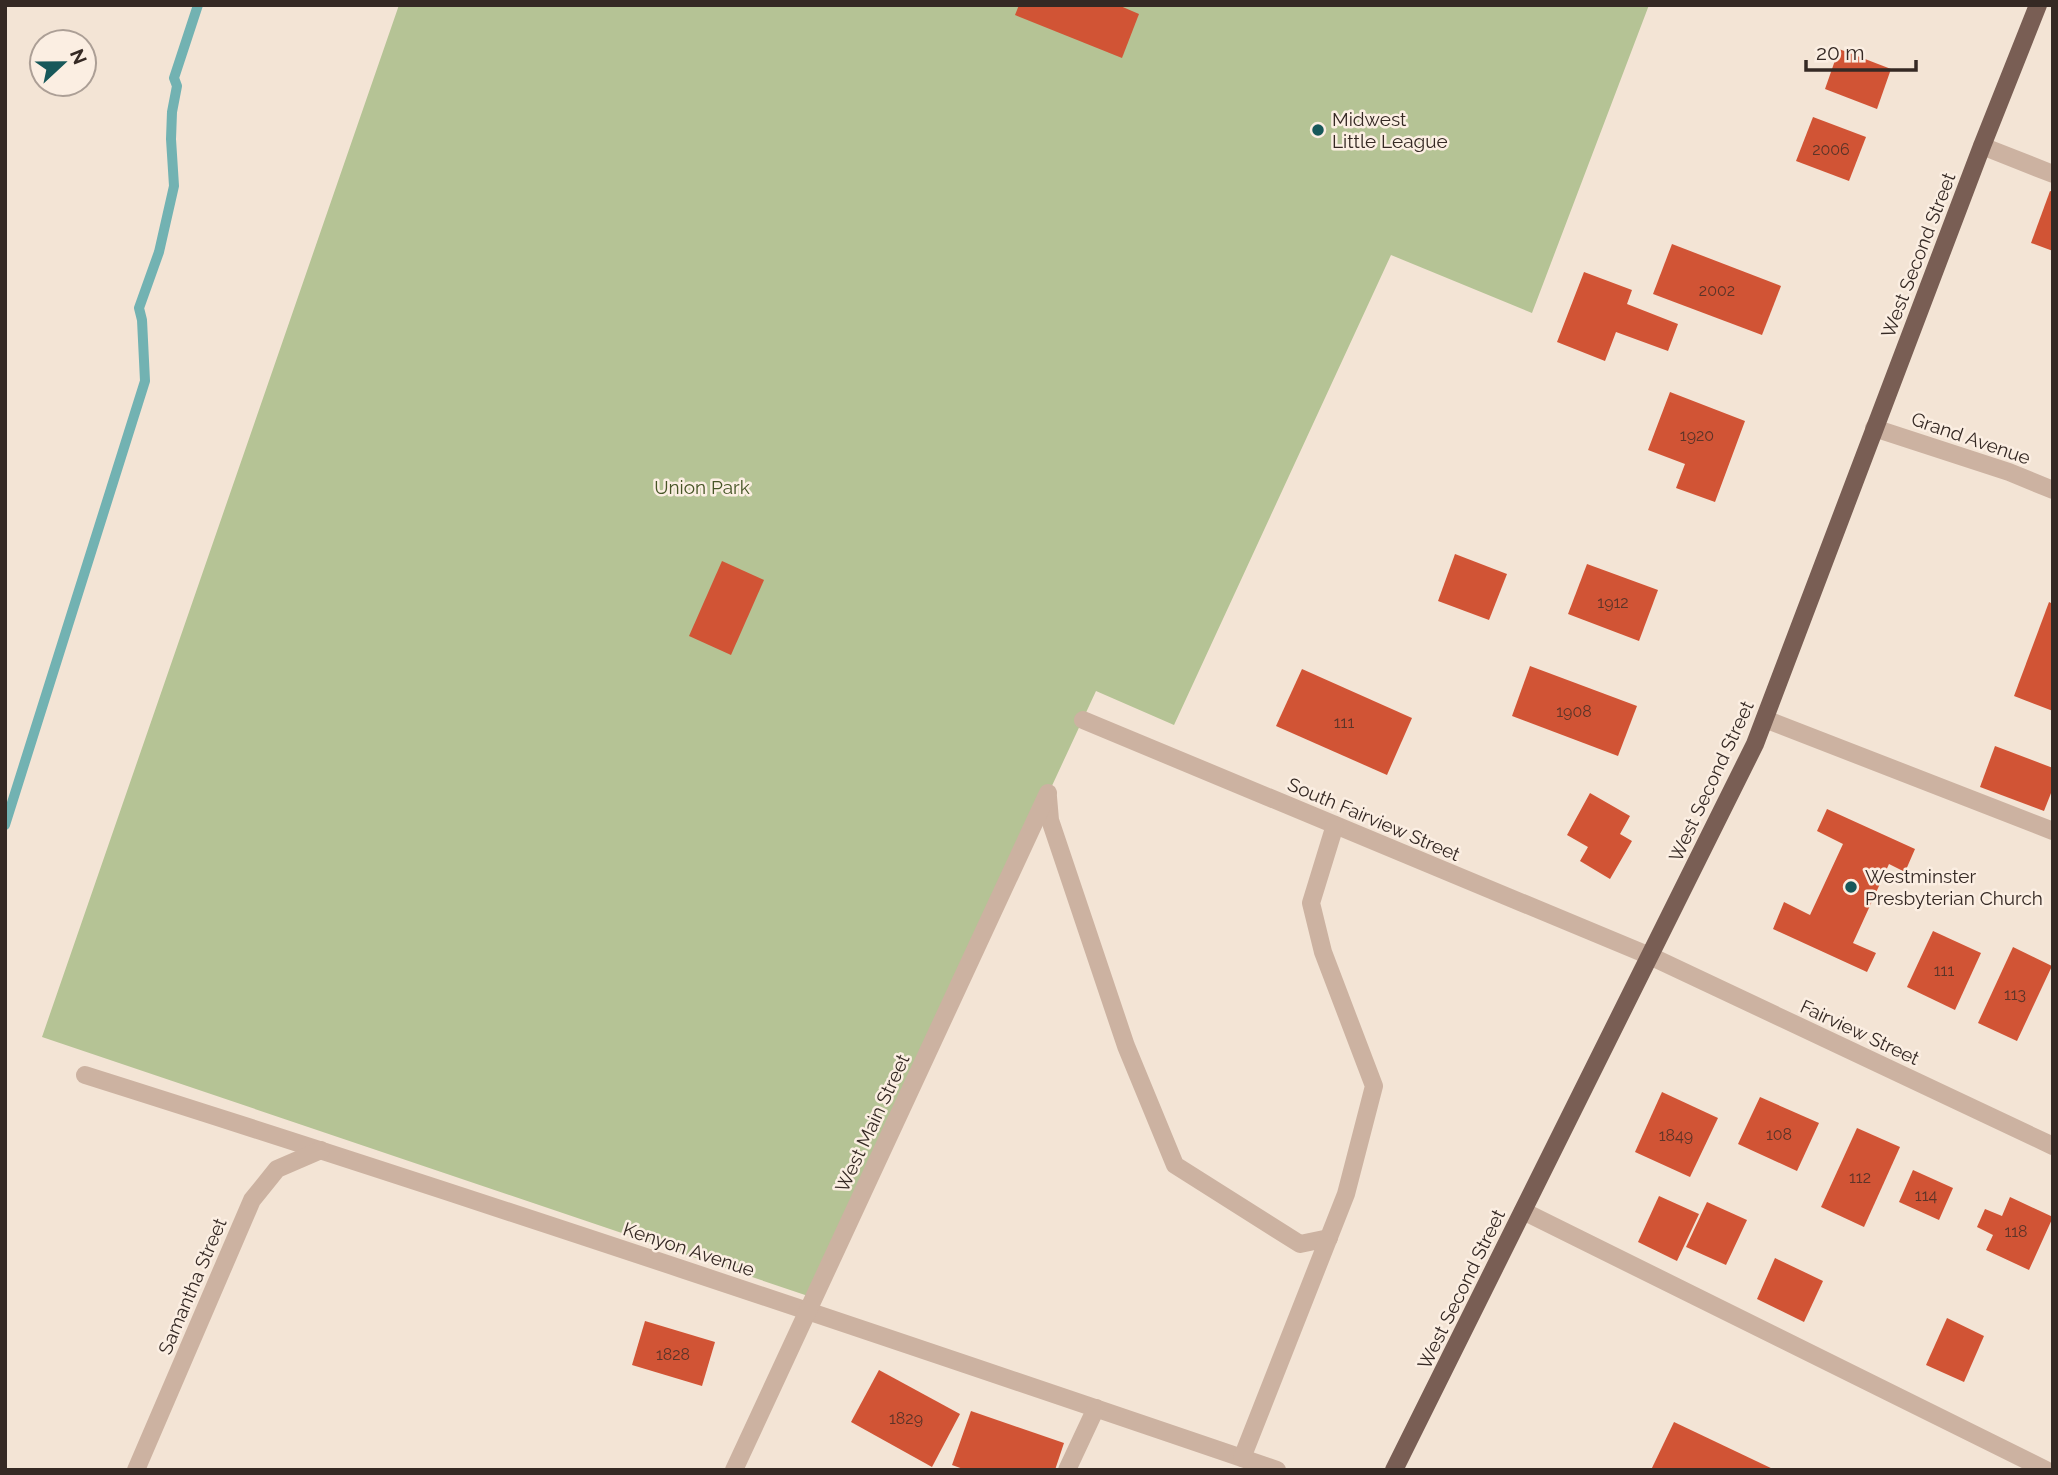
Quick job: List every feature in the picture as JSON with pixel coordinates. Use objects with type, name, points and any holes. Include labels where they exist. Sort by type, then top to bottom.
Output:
[{"type":"main road","name":"West Second Street","points":[[1394,1470],[1755,744],[2038,5]]},
{"type":"street","points":[[1982,146],[2053,174]]},
{"type":"street","name":"Grand Avenue","points":[[1874,428],[2009,472],[2053,490]]},
{"type":"street","points":[[1765,719],[2053,831]]},
{"type":"street","name":"South Fairview Street","points":[[1083,720],[1650,956]]},
{"type":"street","name":"West Main Street","points":[[733,1470],[1048,793],[1049,820],[1126,1046],[1175,1165],[1300,1244],[1329,1238]]},
{"type":"street","points":[[1242,1458],[1346,1194],[1374,1086],[1323,953],[1311,903],[1335,825]]},
{"type":"street","name":"Fairview Street","points":[[1650,956],[2053,1146]]},
{"type":"street","name":"Kenyon Avenue","points":[[85,1075],[808,1310],[1277,1470]]},
{"type":"street","name":"Samantha Street","points":[[136,1470],[252,1200],[277,1168],[321,1150]]},
{"type":"street","points":[[1523,1211],[2046,1470]]},
{"type":"street","points":[[1067,1470],[1096,1408]]},
{"type":"green space","name":"Union Park","points":[[399,5],[1649,5],[1532,313],[1391,255],[1174,725],[1096,691],[814,1298],[42,1037]]},
{"type":"building","points":[[1019,5],[1118,5],[1139,14],[1122,58],[1015,15]]},
{"type":"building","points":[[1839,49],[1891,69],[1877,109],[1825,89]]},
{"type":"building","points":[[1813,117],[1866,137],[1849,181],[1796,161]]},
{"type":"building","points":[[2050,191],[2053,192],[2053,251],[2031,243]]},
{"type":"building","points":[[1672,244],[1781,286],[1762,335],[1653,294]]},
{"type":"building","points":[[1584,272],[1632,290],[1627,304],[1678,324],[1668,351],[1616,332],[1605,361],[1557,342]]},
{"type":"building","points":[[1670,392],[1745,421],[1715,502],[1676,488],[1685,464],[1648,450]]},
{"type":"building","points":[[1455,554],[1507,574],[1489,620],[1438,601]]},
{"type":"building","points":[[722,561],[764,580],[731,655],[689,636]]},
{"type":"building","points":[[1587,564],[1658,590],[1639,641],[1568,614]]},
{"type":"building","points":[[2049,602],[2053,604],[2053,711],[2014,696]]},
{"type":"building","points":[[1530,666],[1637,706],[1618,756],[1512,716]]},
{"type":"building","points":[[1302,669],[1412,718],[1387,775],[1276,726]]},
{"type":"building","points":[[1995,746],[2053,768],[2053,788],[2044,811],[1980,787]]},
{"type":"building","points":[[1590,793],[1630,816],[1620,834],[1632,841],[1610,879],[1580,861],[1588,847],[1567,835]]},
{"type":"building","name":"Westminster Presbyterian Church","points":[[1827,809],[1915,849],[1905,872],[1889,864],[1853,943],[1876,953],[1867,972],[1773,929],[1784,902],[1810,915],[1843,844],[1817,831]]},
{"type":"building","points":[[1933,931],[1981,953],[1955,1010],[1907,987]]},
{"type":"building","points":[[2013,947],[2052,966],[2017,1041],[1978,1023]]},
{"type":"building","points":[[1662,1092],[1718,1118],[1690,1177],[1635,1152]]},
{"type":"building","points":[[1760,1097],[1819,1123],[1797,1171],[1738,1144]]},
{"type":"building","points":[[1857,1128],[1900,1147],[1864,1227],[1821,1207]]},
{"type":"building","points":[[1913,1170],[1953,1188],[1939,1220],[1899,1202]]},
{"type":"building","points":[[1659,1196],[1699,1214],[1677,1261],[1638,1242]]},
{"type":"building","points":[[2010,1197],[2053,1217],[2029,1270],[1986,1250],[1993,1235],[1977,1227],[1985,1209],[2002,1216]]},
{"type":"building","points":[[1707,1202],[1747,1220],[1726,1265],[1686,1247]]},
{"type":"building","points":[[1775,1258],[1823,1281],[1804,1322],[1757,1299]]},
{"type":"building","points":[[1947,1318],[1984,1336],[1964,1382],[1926,1365]]},
{"type":"building","points":[[645,1321],[715,1342],[702,1386],[632,1365]]},
{"type":"building","points":[[879,1370],[960,1414],[932,1467],[851,1422]]},
{"type":"building","points":[[971,1411],[1064,1443],[1055,1470],[966,1470],[952,1465]]},
{"type":"building","points":[[1674,1422],[1775,1470],[1651,1470]]},
{"type":"waterway","points":[[5,825],[145,381],[139,308],[159,252],[174,186],[171,139],[177,86],[174,78],[198,5]]},
{"type":"place","name":"Midwest Little League","points":[[1318,130]]},
{"type":"place","name":"Westminster Presbyterian Church","points":[[1851,887]]}]
